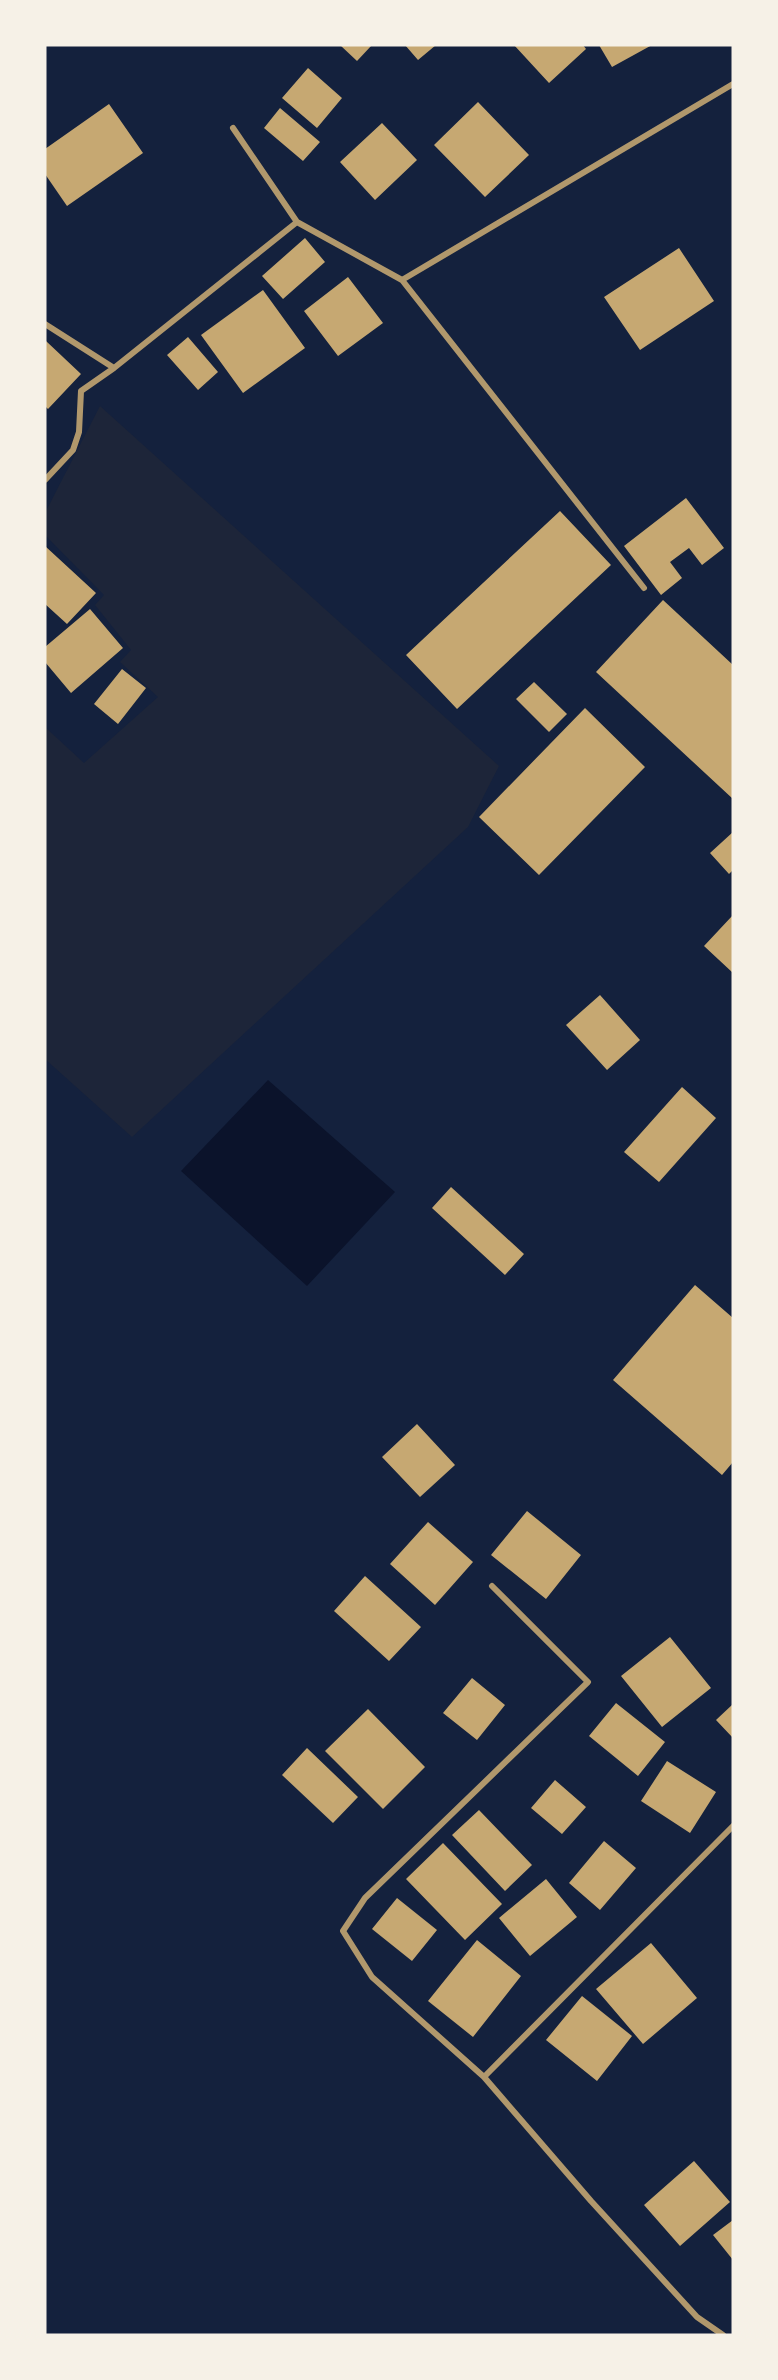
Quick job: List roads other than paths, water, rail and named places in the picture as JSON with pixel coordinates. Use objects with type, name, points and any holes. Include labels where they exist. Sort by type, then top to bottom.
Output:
[{"type":"street","points":[[402,280],[733,84]]},
{"type":"street","points":[[233,128],[297,222],[402,280],[644,588]]},
{"type":"street","points":[[45,480],[73,450],[79,432],[81,391],[114,368],[297,222]]},
{"type":"street","points":[[45,324],[114,368]]},
{"type":"street","points":[[492,1586],[588,1682],[365,1898],[343,1931],[372,1977],[484,2078],[591,2201],[697,2317],[723,2335]]},
{"type":"street","points":[[484,2078],[733,1826]]}]
